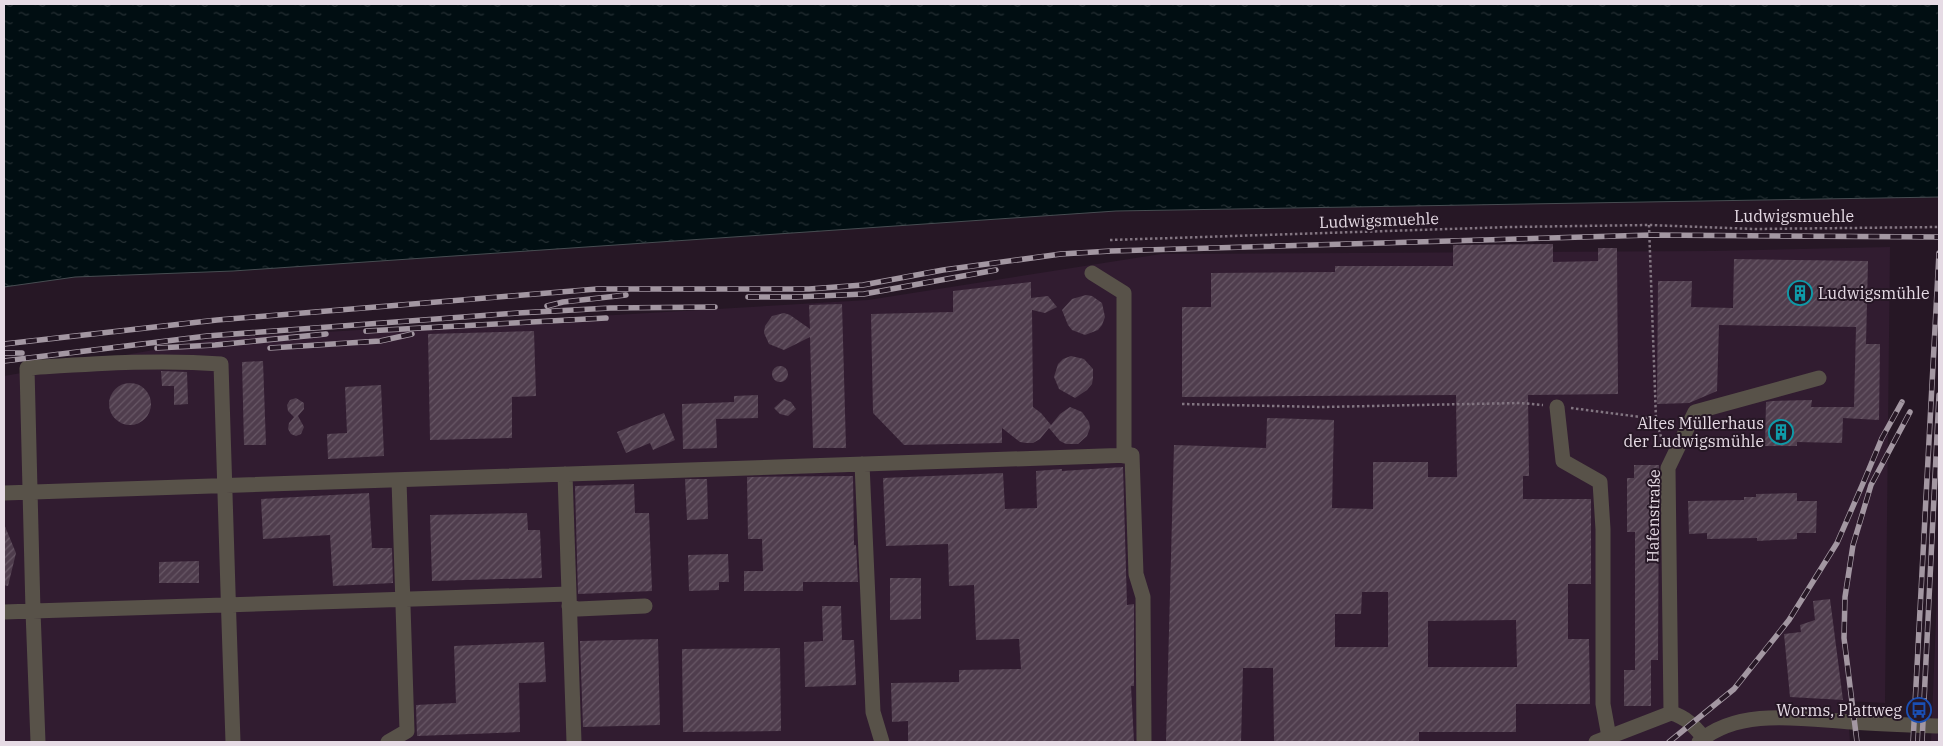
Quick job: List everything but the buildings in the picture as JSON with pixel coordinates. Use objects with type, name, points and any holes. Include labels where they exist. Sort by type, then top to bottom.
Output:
[{"type":"street","points":[[1092,273],[1124,293],[1124,456]]},
{"type":"street","points":[[38,742],[27,368],[134,361],[187,361],[221,364],[232,742]]},
{"type":"street","name":"Hafenstraße","points":[[1671,713],[1668,468],[1695,412],[1819,378]]},
{"type":"street","points":[[1558,407],[1563,462],[1600,482],[1603,529],[1602,740],[1671,713],[1682,716],[1692,724],[1702,740],[1727,726],[1770,719],[1939,726]]},
{"type":"street","points":[[4,493],[1132,455],[1136,574],[1142,597],[1144,742]]},
{"type":"street","points":[[862,464],[873,712],[882,742]]},
{"type":"street","points":[[565,474],[574,742]]},
{"type":"street","points":[[388,742],[408,731],[399,480]]},
{"type":"street","points":[[4,612],[403,599],[569,600],[578,609],[645,606]]},
{"type":"path","name":"Ludwigsmuehle","points":[[1110,240],[1510,227],[1650,225],[1755,229],[1939,227]]},
{"type":"path","points":[[1650,225],[1656,419],[1668,468]]},
{"type":"path","points":[[1182,404],[1321,407],[1520,403],[1656,419]]},
{"type":"shaded area","points":[[1890,247],[1885,703],[1847,701],[1850,742],[4,742],[4,376],[223,338],[868,300],[1161,254],[1713,251]]},
{"type":"shaded area","points":[[1939,545],[1939,742],[1931,742]]},
{"type":"water","points":[[4,4],[1939,4],[1939,197],[1116,211],[233,271],[75,277],[4,287]]},
{"type":"railway","points":[[4,344],[217,320],[597,289],[809,289],[863,285],[943,270],[1061,254],[1111,251],[1651,235],[1939,237]]},
{"type":"railway","points":[[1913,742],[1939,253]]},
{"type":"railway","points":[[748,297],[864,294],[996,270]]},
{"type":"railway","points":[[547,306],[563,302],[626,295]]},
{"type":"railway","points":[[4,361],[207,336],[518,313],[610,308],[715,307]]},
{"type":"railway","points":[[366,331],[606,318]]},
{"type":"railway","points":[[157,348],[215,345],[326,334]]},
{"type":"railway","points":[[270,348],[380,341],[412,334]]},
{"type":"railway","points":[[4,353],[22,353]]},
{"type":"railway","points":[[1922,742],[1939,395]]},
{"type":"railway","points":[[1669,742],[1734,689],[1789,620],[1837,543],[1882,438],[1902,402]]},
{"type":"railway","points":[[1857,742],[1844,638],[1845,597],[1853,545],[1871,485],[1910,412]]},
{"type":"place","name":"Ludwigsmühle","points":[[1800,293]]},
{"type":"place","name":"Altes Müllerhaus der Ludwigsmühle","points":[[1781,432]]},
{"type":"place","name":"Worms, Plattweg","points":[[1919,710]]}]
